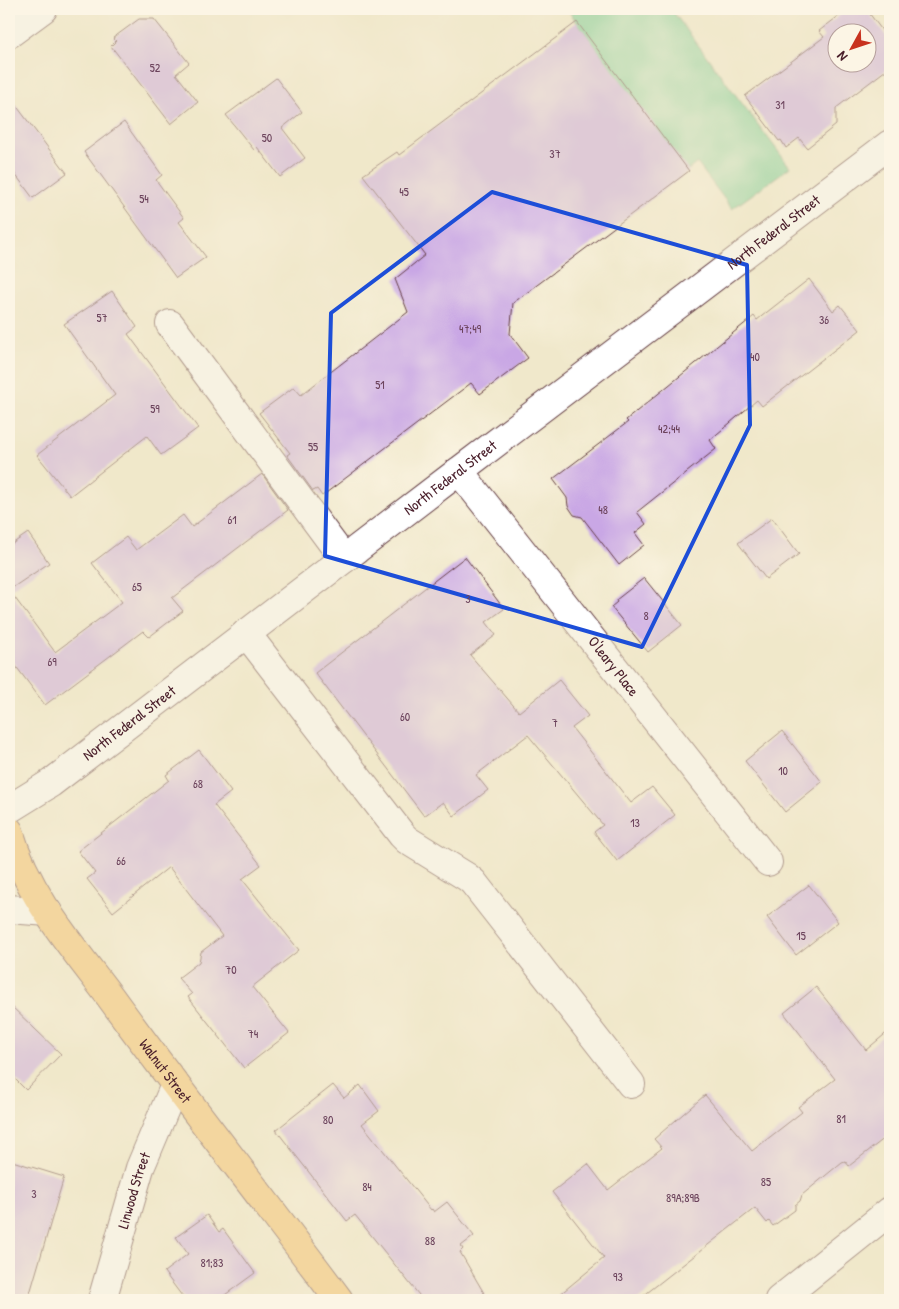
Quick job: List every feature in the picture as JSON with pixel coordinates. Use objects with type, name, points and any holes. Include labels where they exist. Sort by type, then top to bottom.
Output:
[{"type":"main road","name":"Walnut Street","points":[[9,831],[21,864],[48,912],[175,1085],[339,1300]]},
{"type":"street","points":[[9,34],[43,9]]},
{"type":"street","name":"North Federal Street","points":[[9,809],[51,784],[246,633],[890,144]]},
{"type":"street","points":[[170,324],[344,559]]},
{"type":"street","name":"O'leary Place","points":[[459,471],[768,862]]},
{"type":"street","points":[[246,633],[407,840],[468,877],[473,882],[632,1084]]},
{"type":"street","points":[[9,909],[48,912]]},
{"type":"street","name":"Linwood Street","points":[[102,1300],[140,1168],[175,1085]]},
{"type":"street","points":[[779,1300],[890,1211]]},
{"type":"highlighted area","points":[[492,192],[747,265],[750,425],[642,647],[325,556],[331,313]]},
{"type":"green space","points":[[567,9],[671,9],[790,167],[732,209],[697,163],[688,170]]},
{"type":"building","points":[[848,9],[866,9],[876,22],[831,22]]},
{"type":"building","points":[[139,19],[154,19],[189,63],[176,74],[198,102],[171,124],[111,46],[116,41],[113,38]]},
{"type":"building","points":[[577,22],[689,171],[513,303],[510,334],[528,358],[480,394],[471,383],[322,496],[317,489],[313,491],[287,455],[290,453],[259,413],[294,387],[301,395],[408,312],[395,279],[425,255],[363,175],[397,152],[399,155]]},
{"type":"building","points":[[876,22],[890,41],[890,67],[836,108],[836,125],[807,148],[799,138],[786,148],[745,96],[824,37],[819,31],[826,26],[826,72],[876,72]]},
{"type":"building","points":[[276,78],[302,112],[282,128],[305,158],[280,177],[257,147],[254,150],[226,115]]},
{"type":"building","points":[[9,96],[67,173],[33,198],[9,166]]},
{"type":"building","points":[[124,122],[162,175],[156,180],[184,218],[179,222],[206,257],[176,278],[84,152]]},
{"type":"building","points":[[809,279],[833,311],[840,305],[860,330],[762,406],[757,400],[710,440],[716,449],[637,512],[646,524],[635,533],[644,545],[619,565],[582,517],[574,515],[568,506],[567,498],[553,479],[628,422],[626,420],[754,316],[757,320]]},
{"type":"building","points":[[112,291],[137,327],[128,334],[198,428],[161,455],[147,436],[70,496],[37,455],[115,395],[64,324]]},
{"type":"building","points":[[262,474],[288,510],[172,598],[183,611],[149,637],[143,631],[45,705],[9,657],[9,590],[55,652],[122,602],[92,563],[126,537],[136,550],[183,515],[192,527]]},
{"type":"building","points":[[772,518],[799,554],[766,579],[738,543]]},
{"type":"building","points":[[28,533],[49,563],[9,590],[9,546]]},
{"type":"building","points":[[465,557],[504,609],[486,622],[496,635],[470,655],[519,712],[559,680],[588,716],[572,728],[631,803],[652,787],[675,815],[617,861],[594,832],[603,825],[528,735],[476,775],[488,790],[454,816],[443,802],[424,816],[315,673]]},
{"type":"building","points":[[644,578],[682,625],[648,652],[611,607],[617,602],[616,600]]},
{"type":"building","points":[[782,731],[822,782],[785,812],[745,761]]},
{"type":"building","points":[[199,750],[231,792],[214,805],[261,865],[242,879],[299,950],[252,987],[289,1033],[244,1068],[188,997],[192,994],[178,978],[199,962],[201,952],[222,936],[169,867],[113,912],[87,879],[95,873],[78,851],[169,780],[166,775]]},
{"type":"building","points":[[809,885],[838,922],[796,955],[767,917]]},
{"type":"building","points":[[816,987],[866,1050],[890,1030],[890,1134],[849,1166],[845,1161],[842,1162],[802,1195],[800,1201],[795,1205],[795,1210],[773,1226],[769,1221],[767,1223],[755,1208],[638,1300],[553,1300],[604,1258],[552,1192],[588,1164],[608,1190],[662,1148],[654,1139],[705,1095],[752,1151],[802,1112],[798,1107],[835,1079],[784,1013]]},
{"type":"building","points":[[9,1004],[61,1054],[26,1090],[9,1073]]},
{"type":"building","points":[[333,1085],[344,1098],[360,1085],[379,1111],[362,1124],[431,1210],[434,1212],[447,1202],[474,1236],[461,1246],[463,1249],[460,1252],[488,1300],[423,1300],[355,1215],[347,1221],[276,1130]]},
{"type":"building","points":[[9,1160],[64,1177],[28,1300],[9,1300]]},
{"type":"building","points":[[207,1215],[219,1232],[223,1229],[255,1273],[218,1300],[185,1300],[164,1272],[188,1254],[176,1237]]}]
